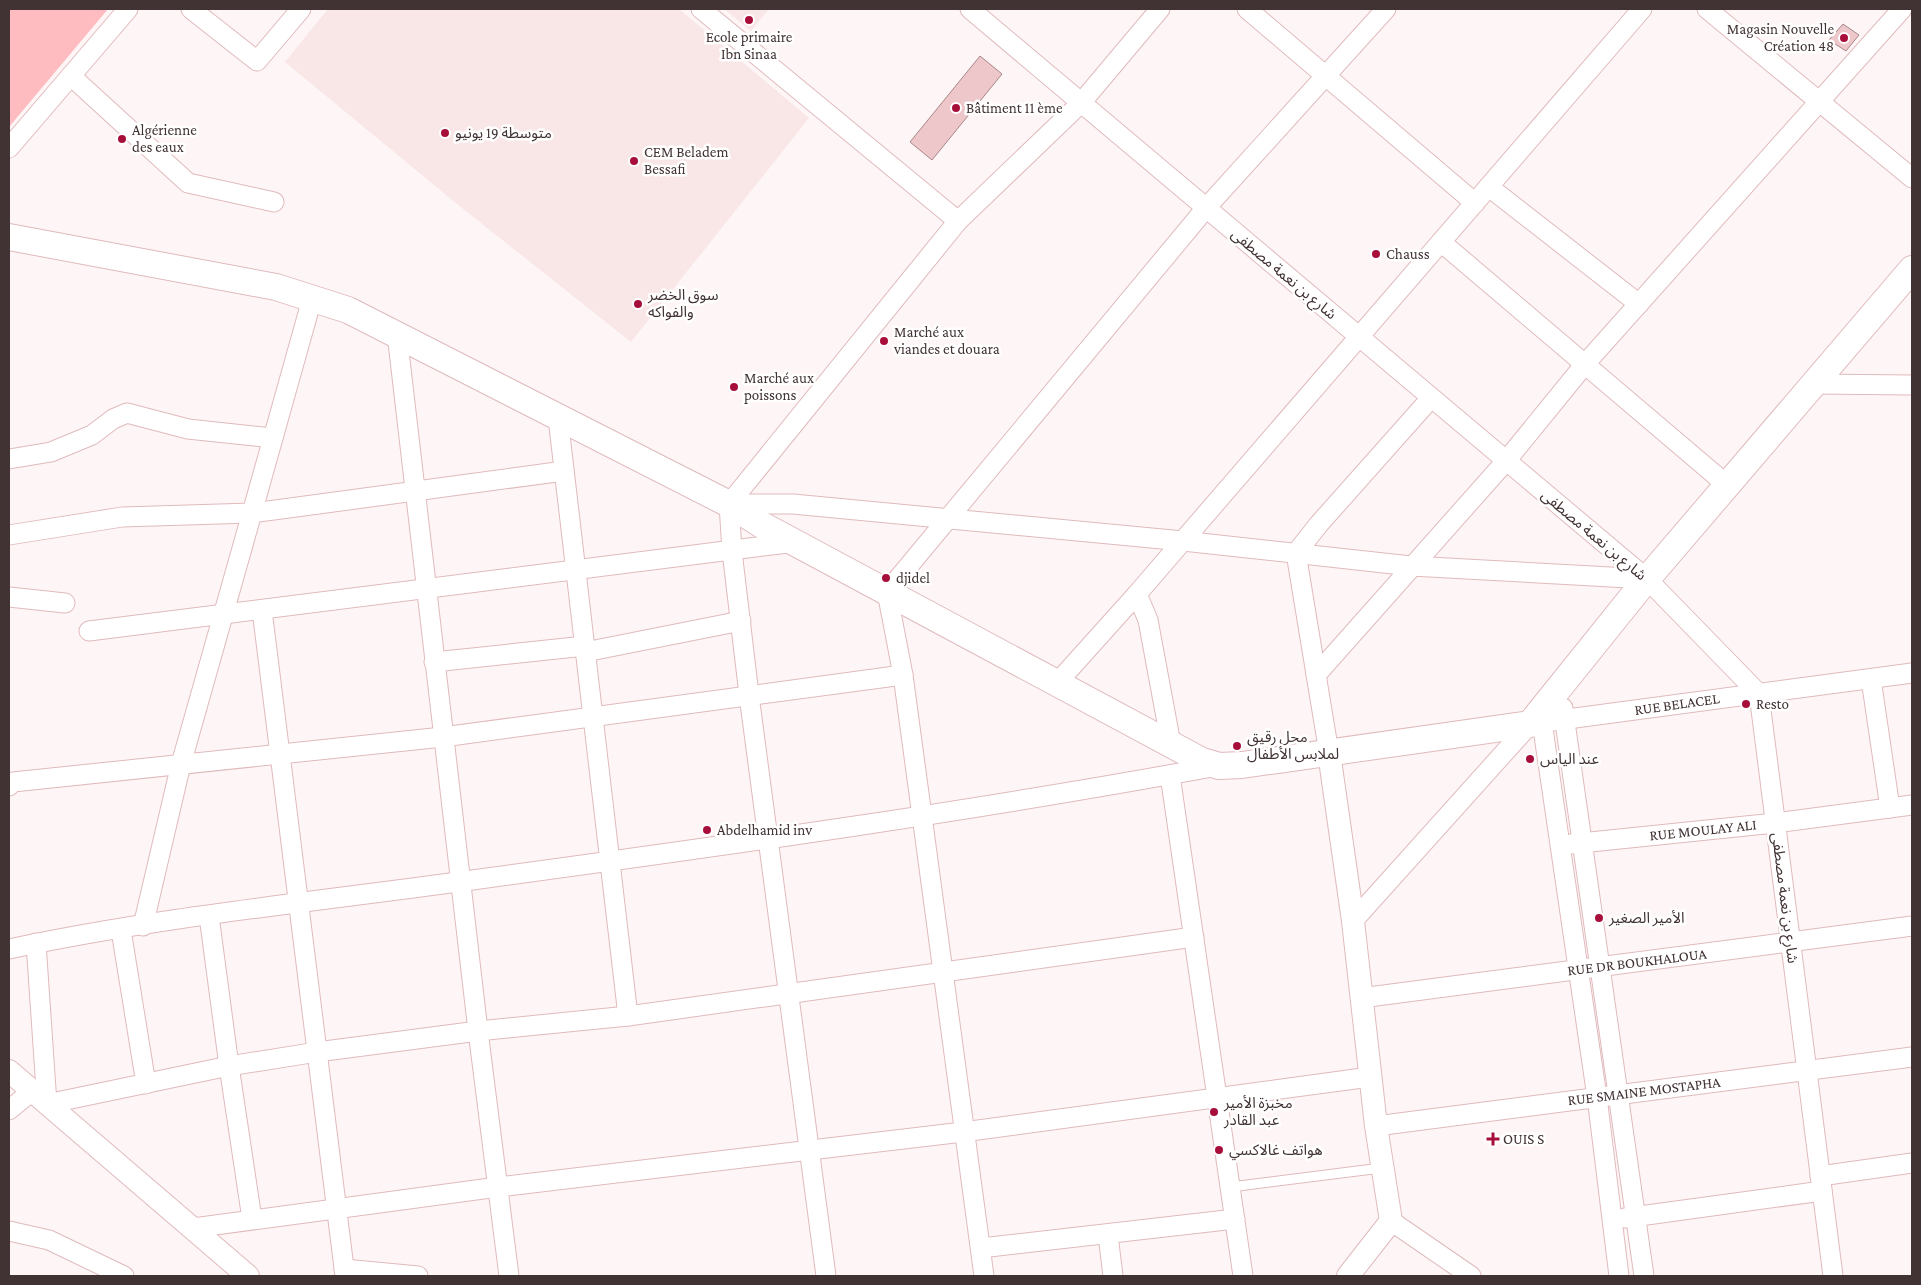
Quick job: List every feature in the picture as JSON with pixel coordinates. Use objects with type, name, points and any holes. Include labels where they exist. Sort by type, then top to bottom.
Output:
[{"type":"main road","points":[[9,237],[276,287],[348,310],[730,504],[887,592],[1202,761],[1219,766],[1242,765],[1536,723],[1559,688],[1647,580],[1912,269]]},
{"type":"street","points":[[9,148],[128,9]]},
{"type":"street","points":[[191,9],[257,61],[301,9]]},
{"type":"street","points":[[701,9],[958,222]]},
{"type":"street","name":"شارع بن نعمة مصطفى","points":[[970,9],[1647,580],[1759,694],[1833,1276]]},
{"type":"street","points":[[826,1276],[749,695],[732,551],[730,504],[958,222],[1081,103],[1160,9]]},
{"type":"street","points":[[1246,9],[1475,203]]},
{"type":"street","points":[[984,1276],[963,1132],[903,675],[887,592],[1206,208],[1386,9]]},
{"type":"street","points":[[1057,683],[1138,594],[1642,9]]},
{"type":"street","points":[[1706,9],[1912,178]]},
{"type":"street","points":[[1316,674],[1506,460],[1585,364],[1902,9]]},
{"type":"street","points":[[71,76],[188,183],[274,202]]},
{"type":"street","points":[[1489,187],[1639,304]]},
{"type":"street","points":[[1441,242],[1727,485]]},
{"type":"street","points":[[143,926],[182,764],[312,299]]},
{"type":"street","points":[[397,334],[460,882],[509,1276]]},
{"type":"street","points":[[1814,384],[1912,385]]},
{"type":"street","points":[[1431,398],[1319,524],[1296,553],[1353,921],[1376,1126],[1391,1220],[1471,1276]]},
{"type":"street","points":[[9,459],[51,452],[92,435],[113,419],[128,413],[188,429],[273,438]]},
{"type":"street","points":[[558,418],[628,1016]]},
{"type":"street","points":[[9,535],[122,517],[252,513],[564,471]]},
{"type":"street","points":[[730,504],[793,504],[948,518],[1411,566],[1647,580]]},
{"type":"street","points":[[89,631],[796,542]]},
{"type":"street","points":[[1138,594],[1148,620],[1171,744]]},
{"type":"street","points":[[9,597],[65,603]]},
{"type":"street","points":[[262,610],[345,1272],[418,1276]]},
{"type":"street","points":[[434,662],[585,649],[741,621]]},
{"type":"street","name":"RUE BELACEL","points":[[1536,723],[1912,673]]},
{"type":"street","points":[[9,786],[13,782],[443,737],[903,675]]},
{"type":"street","points":[[1871,678],[1890,808]]},
{"type":"street","points":[[1559,688],[1601,966],[1644,1276]]},
{"type":"street","points":[[1353,921],[1536,723]]},
{"type":"street","points":[[1536,723],[1561,846],[1597,1097],[1619,1276]]},
{"type":"street","points":[[9,949],[36,943],[298,902],[460,882],[922,815],[1219,766]]},
{"type":"street","points":[[1170,775],[1244,1276]]},
{"type":"street","name":"RUE MOULAY ALI","points":[[1561,846],[1776,823],[1912,805]]},
{"type":"street","points":[[209,916],[252,1219]]},
{"type":"street","name":"RUE DR BOUKHALOUA","points":[[1361,998],[1912,926]]},
{"type":"street","points":[[120,930],[146,1084]]},
{"type":"street","points":[[9,1110],[39,1098],[146,1084],[229,1066],[317,1052],[478,1031],[628,1016],[943,973],[1194,936]]},
{"type":"street","points":[[36,943],[39,1098]]},
{"type":"street","name":"RUE SMAINE MOSTAPHA","points":[[1376,1126],[1912,1057]]},
{"type":"street","points":[[9,1071],[248,1276]]},
{"type":"street","points":[[193,1228],[498,1187],[963,1132],[1370,1077]]},
{"type":"street","points":[[1612,1220],[1821,1183],[1912,1163]]},
{"type":"street","points":[[980,1248],[1108,1235],[1235,1219]]},
{"type":"street","points":[[1348,1276],[1391,1220]]},
{"type":"street","points":[[9,1231],[49,1240],[124,1276]]},
{"type":"street","points":[[1108,1235],[1113,1276]]},
{"type":"lane","points":[[1230,1188],[1382,1168]]},
{"type":"shaded area","points":[[9,9],[108,9],[9,127]]},
{"type":"shaded area","name":"CEM Beladem Bessafi","points":[[328,9],[679,9],[809,118],[631,342],[457,204],[285,62]]},
{"type":"shaded area","name":"Ecole primaire Ibn Sinaa","points":[[724,9],[769,9],[751,31]]},
{"type":"building","name":"Magasin Nouvelle Création 48","points":[[1843,24],[1859,35],[1846,51],[1829,40]]},
{"type":"building","name":"Bâtiment 11 ème","points":[[980,56],[1002,74],[932,160],[910,142]]},
{"type":"place","name":"Ecole primaire Ibn Sinaa","points":[[749,20]]},
{"type":"place","name":"Magasin Nouvelle Création 48","points":[[1844,38]]},
{"type":"place","name":"Bâtiment 11 ème","points":[[956,108]]},
{"type":"place","name":"متوسطة 19 يونيو","points":[[445,133]]},
{"type":"place","name":"Algérienne des eaux","points":[[122,139]]},
{"type":"place","name":"CEM Beladem Bessafi","points":[[634,161]]},
{"type":"place","name":"Chauss","points":[[1376,254]]},
{"type":"place","name":"سوق الخضر والفواكه","points":[[638,304]]},
{"type":"place","name":"Marché aux viandes et douara","points":[[884,341]]},
{"type":"place","name":"Marché aux poissons","points":[[734,387]]},
{"type":"place","name":"djidel","points":[[886,578]]},
{"type":"place","name":"Resto","points":[[1746,704]]},
{"type":"place","name":"محل رقيق لملابس الأطفال","points":[[1237,746]]},
{"type":"place","name":"عند الياس","points":[[1530,759]]},
{"type":"place","name":"Abdelhamid inv","points":[[707,830]]},
{"type":"place","name":"الأمير الصغير","points":[[1599,918]]},
{"type":"place","name":"مخبزة الأمير عبد القادر","points":[[1214,1112]]},
{"type":"place","name":"OUIS S","points":[[1493,1139]]},
{"type":"place","name":"هواتف غالاكسي","points":[[1219,1150]]}]
